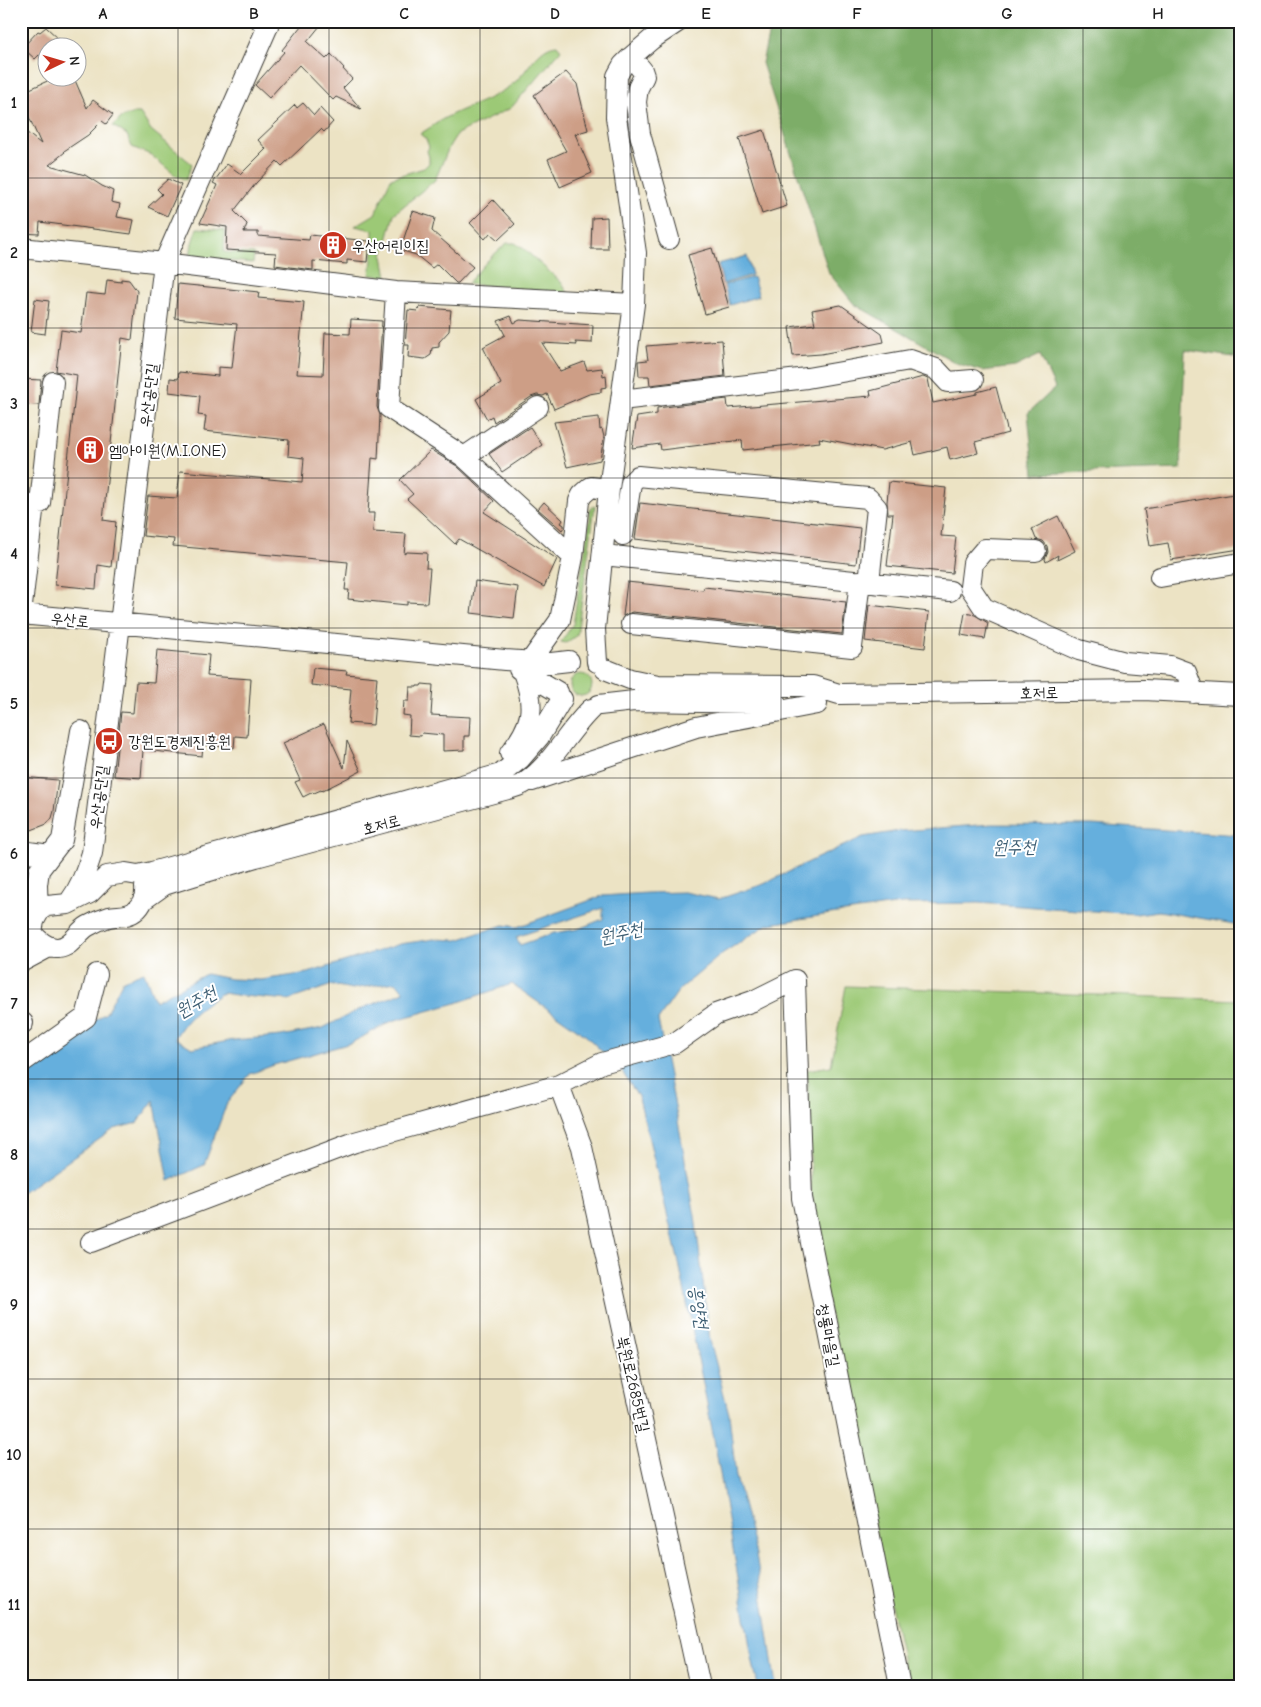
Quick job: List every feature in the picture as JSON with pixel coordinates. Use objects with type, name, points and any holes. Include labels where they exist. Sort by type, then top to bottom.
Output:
[{"type":"street","points":[[595,707],[604,699],[608,691],[608,676],[601,665],[595,630],[609,489],[634,304],[636,253],[616,117],[617,76],[623,65],[631,57],[652,39],[679,21]]},
{"type":"street","name":"우산공단길","points":[[68,904],[78,891],[92,853],[164,263],[267,23]]},
{"type":"street","points":[[631,57],[642,70],[644,76],[638,88],[636,102],[640,134],[669,239]]},
{"type":"street","points":[[21,248],[164,263],[396,292],[634,304]]},
{"type":"street","points":[[396,292],[389,408],[464,457],[573,557]]},
{"type":"street","points":[[621,400],[807,378],[910,360],[936,369],[948,382],[973,380]]},
{"type":"street","points":[[21,614],[34,503],[40,503],[53,382]]},
{"type":"street","points":[[464,457],[538,407]]},
{"type":"street","points":[[623,535],[630,483],[638,476],[868,498],[877,508],[852,647],[631,624]]},
{"type":"street","points":[[448,788],[487,769],[510,752],[525,733],[530,712],[531,692],[527,667],[560,620],[573,557],[579,501],[582,495],[591,487],[609,489]]},
{"type":"street","points":[[1036,551],[985,549],[973,563],[970,587],[984,608],[1078,650],[1125,662],[1170,666],[1186,672],[1194,693]]},
{"type":"street","points":[[603,555],[950,591]]},
{"type":"street","points":[[1160,577],[1240,563]]},
{"type":"street","name":"우산로","points":[[21,614],[505,660],[527,667],[573,660]]},
{"type":"street","points":[[448,788],[501,774],[520,759],[538,737],[560,696],[556,684],[562,668],[588,647],[595,630]]},
{"type":"street","points":[[573,660],[588,659],[630,680],[658,685],[813,686],[839,694]]},
{"type":"street","points":[[527,667],[560,696],[568,706],[575,709],[583,710],[634,701],[817,704]]},
{"type":"street","name":"호저로","points":[[839,694],[1144,690],[1240,695]]},
{"type":"street","points":[[525,783],[696,727],[817,704],[839,694]]},
{"type":"street","name":"호저로","points":[[21,962],[49,947],[58,948],[70,944],[87,926],[102,919],[130,914],[140,906],[143,900],[164,886],[202,873],[499,792],[525,783],[542,768],[578,721],[595,707]]},
{"type":"street","points":[[25,934],[39,870],[62,840],[81,730]]},
{"type":"street","name":"호저로","points":[[107,876],[126,873],[138,875],[448,788]]},
{"type":"street","points":[[21,852],[50,855]]},
{"type":"street","points":[[25,934],[42,910],[68,904],[90,893],[107,876],[94,864],[92,853]]},
{"type":"street","points":[[138,875],[145,886],[146,893],[143,900]]},
{"type":"street","points":[[37,885],[42,910]]},
{"type":"street","points":[[25,934],[49,947]]},
{"type":"street","points":[[21,1063],[86,1018],[98,974]]},
{"type":"street","name":"청룡마을길","points":[[560,1085],[602,1063],[675,1043],[716,1014],[753,1000],[795,980],[802,1198],[900,1686]]},
{"type":"street","points":[[91,1242],[355,1142],[560,1085]]},
{"type":"street","name":"북원로2685번길","points":[[560,1085],[582,1147],[700,1686]]},
{"type":"green space","points":[[782,21],[1240,21],[1240,358],[1185,350],[1181,469],[1034,474],[1028,413],[1055,388],[1040,355],[1015,367],[982,371],[956,363],[854,304],[829,273],[762,63],[770,27]]},
{"type":"green space","points":[[557,45],[561,50],[511,108],[457,134],[450,145],[435,180],[394,214],[383,256],[387,277],[370,275],[373,230],[355,226],[375,214],[391,178],[424,168],[429,163],[427,151],[429,147],[426,139],[420,134],[443,119],[498,94],[515,82],[539,54],[550,46]]},
{"type":"green space","points":[[134,113],[140,113],[151,130],[192,164],[186,180],[175,175],[151,155],[132,147],[127,135],[113,126],[121,118]]},
{"type":"green space","points":[[197,228],[225,230],[224,252],[254,254],[253,263],[190,257]]},
{"type":"green space","points":[[507,243],[515,243],[524,249],[561,282],[568,293],[467,284],[489,259]]},
{"type":"green space","points":[[595,506],[577,635],[566,643],[561,642],[573,624],[590,519],[590,508]]},
{"type":"green space","points":[[577,674],[585,674],[592,681],[592,689],[585,696],[577,696],[570,689],[570,681]]},
{"type":"green space","points":[[21,863],[27,871],[27,876],[26,887],[21,901]]},
{"type":"green space","points":[[846,986],[1240,1000],[1240,1686],[908,1686],[813,1233],[807,1070],[831,1066]]},
{"type":"water","points":[[747,256],[752,275],[723,284],[718,264]]},
{"type":"water","points":[[753,277],[759,296],[730,305],[724,285]]},
{"type":"water","points":[[992,824],[1092,825],[1240,835],[1240,925],[1159,911],[1136,914],[978,903],[902,904],[830,914],[765,926],[723,953],[679,990],[658,1020],[695,1216],[710,1340],[729,1414],[736,1477],[756,1554],[776,1686],[758,1686],[714,1439],[679,1263],[639,1098],[621,1070],[585,1035],[512,984],[456,1003],[392,1021],[351,1043],[274,1065],[250,1074],[227,1103],[204,1165],[169,1181],[154,1100],[137,1123],[114,1129],[21,1194],[21,1068],[106,1013],[123,980],[144,972],[155,1001],[206,974],[231,979],[261,980],[308,973],[400,944],[434,939],[457,940],[503,925],[517,927],[602,896],[684,892],[719,899],[764,884],[863,837],[900,831]],"holes":[[[603,908],[603,919],[578,929],[554,933],[520,945],[516,937]],[[396,982],[404,992],[360,1009],[323,1028],[281,1036],[234,1040],[192,1048],[175,1038],[190,1017],[222,993],[289,1000],[332,985],[352,989]]]},
{"type":"building","points":[[305,21],[324,21],[307,42],[326,59],[331,54],[344,68],[352,79],[343,88],[361,109],[336,97],[333,100],[299,65],[269,98],[255,85],[284,52],[282,50]]},
{"type":"building","points":[[46,27],[58,38],[38,38],[38,56],[35,59],[25,50],[24,46],[38,31],[40,32]]},
{"type":"building","points":[[566,72],[577,84],[588,130],[575,134],[592,173],[560,187],[548,159],[566,151],[534,95]]},
{"type":"building","points":[[38,85],[38,88],[78,88],[87,108],[93,100],[113,115],[106,124],[102,121],[88,135],[64,151],[49,165],[85,175],[113,191],[111,202],[120,204],[117,217],[134,220],[131,234],[40,222],[39,234],[21,233],[21,128],[41,144],[21,99],[21,93]]},
{"type":"building","points":[[303,103],[314,115],[320,108],[333,122],[324,132],[321,129],[282,166],[277,161],[256,183],[234,211],[247,224],[244,232],[258,232],[258,236],[309,240],[310,235],[369,241],[367,262],[347,260],[347,264],[313,261],[313,270],[275,265],[276,253],[226,250],[227,227],[200,223],[217,185],[213,183],[227,164],[241,174],[266,149],[258,140],[295,105],[297,108]]},
{"type":"building","points":[[764,130],[787,206],[762,214],[739,138]]},
{"type":"building","points":[[168,179],[181,185],[167,216],[148,207],[162,194],[157,189]]},
{"type":"building","points":[[493,200],[515,224],[498,240],[490,233],[485,239],[470,223]]},
{"type":"building","points":[[413,211],[435,218],[432,231],[473,267],[458,283],[437,264],[432,268],[416,255],[400,250]]},
{"type":"building","points":[[607,217],[608,249],[591,249],[592,218]]},
{"type":"building","points":[[712,248],[729,307],[705,314],[688,255]]},
{"type":"building","points":[[121,279],[129,280],[137,291],[132,340],[122,338],[103,520],[116,522],[111,567],[98,565],[96,589],[55,585],[77,375],[56,371],[61,330],[81,333],[86,293],[105,295],[107,280],[121,282]]},
{"type":"building","points":[[178,284],[259,292],[258,298],[304,302],[297,374],[323,375],[325,333],[350,334],[351,319],[382,321],[377,407],[380,415],[378,459],[372,458],[368,513],[374,513],[373,532],[406,534],[404,554],[407,552],[427,553],[426,568],[430,568],[427,603],[407,602],[407,605],[348,599],[349,590],[345,590],[348,562],[173,546],[174,539],[143,536],[148,496],[177,498],[180,471],[302,482],[304,458],[288,456],[289,440],[204,431],[206,416],[198,415],[200,396],[169,392],[170,378],[178,379],[179,372],[218,376],[218,367],[232,368],[237,324],[175,318]]},
{"type":"building","points":[[35,299],[49,301],[45,334],[31,332]]},
{"type":"building","points":[[841,305],[882,334],[884,342],[821,354],[793,356],[789,327],[815,324],[812,310]]},
{"type":"building","points":[[419,307],[451,310],[449,331],[439,342],[439,347],[432,348],[431,355],[425,359],[408,357],[409,345],[405,345],[408,310],[418,311]]},
{"type":"building","points":[[511,316],[514,323],[520,320],[593,325],[592,343],[575,342],[577,345],[542,343],[560,371],[584,362],[587,370],[602,368],[603,376],[606,375],[607,387],[601,388],[601,392],[589,394],[554,409],[547,394],[543,396],[537,395],[494,422],[492,416],[487,419],[476,399],[501,384],[483,347],[505,335],[498,321]]},
{"type":"building","points":[[722,340],[725,376],[650,385],[649,376],[639,376],[638,361],[648,360],[646,346]]},
{"type":"building","points":[[923,377],[928,379],[933,403],[977,394],[977,392],[996,387],[1008,433],[975,442],[978,453],[950,460],[947,447],[915,455],[912,442],[882,450],[819,438],[820,442],[743,450],[742,440],[661,450],[660,444],[632,448],[637,417],[657,414],[657,408],[727,399],[728,408],[871,396],[870,391]]},
{"type":"building","points":[[21,379],[41,380],[39,405],[21,404]]},
{"type":"building","points":[[599,417],[600,430],[602,429],[604,437],[600,460],[567,467],[554,422]]},
{"type":"building","points":[[530,427],[542,445],[502,472],[489,454]]},
{"type":"building","points":[[431,450],[457,466],[494,501],[484,512],[557,559],[544,587],[459,539],[455,544],[407,499],[413,494],[400,480]]},
{"type":"building","points":[[889,482],[946,488],[941,536],[956,537],[952,573],[887,566],[893,514],[888,514]]},
{"type":"building","points":[[1240,493],[1240,549],[1171,560],[1168,543],[1150,546],[1144,509]]},
{"type":"building","points":[[544,502],[563,520],[561,523],[564,527],[562,530],[538,509]]},
{"type":"building","points":[[640,503],[860,528],[856,564],[635,539]]},
{"type":"building","points":[[1058,516],[1075,551],[1057,560],[1058,555],[1046,562],[1047,546],[1043,541],[1036,539],[1032,529]]},
{"type":"building","points":[[475,581],[518,587],[514,618],[471,613]]},
{"type":"building","points":[[627,582],[703,590],[704,587],[846,602],[842,634],[632,612],[623,616]]},
{"type":"building","points":[[869,605],[929,612],[925,648],[865,641]]},
{"type":"building","points":[[965,613],[975,615],[988,623],[985,639],[961,635]]},
{"type":"building","points":[[157,650],[209,655],[207,676],[251,679],[247,737],[235,736],[234,748],[203,745],[202,756],[143,750],[141,778],[114,776],[121,712],[133,713],[136,682],[154,683]]},
{"type":"building","points":[[313,668],[347,671],[346,674],[377,677],[373,725],[348,723],[351,689],[311,685]]},
{"type":"building","points":[[422,684],[433,685],[431,715],[470,717],[469,736],[464,736],[464,750],[443,751],[443,735],[422,733],[421,736],[409,735],[410,716],[403,715],[404,701],[409,701],[410,687],[421,686]]},
{"type":"building","points":[[324,724],[344,768],[347,741],[361,771],[322,791],[313,792],[303,797],[295,782],[300,780],[283,743]]},
{"type":"building","points":[[21,777],[58,780],[52,818],[47,824],[21,834]]},
{"type":"place","name":"우산어린이집","points":[[333,245]]},
{"type":"place","name":"엠아이원(M.I.ONE)","points":[[90,450]]},
{"type":"place","name":"강원도경제진흥원","points":[[109,741]]},
{"type":"water label","name":"원주천","points":[[1014,847]]},
{"type":"water label","name":"원주천","points":[[621,933]]},
{"type":"water label","name":"원주천","points":[[196,1002]]},
{"type":"water label","name":"흥양천","points":[[699,1307]]}]
